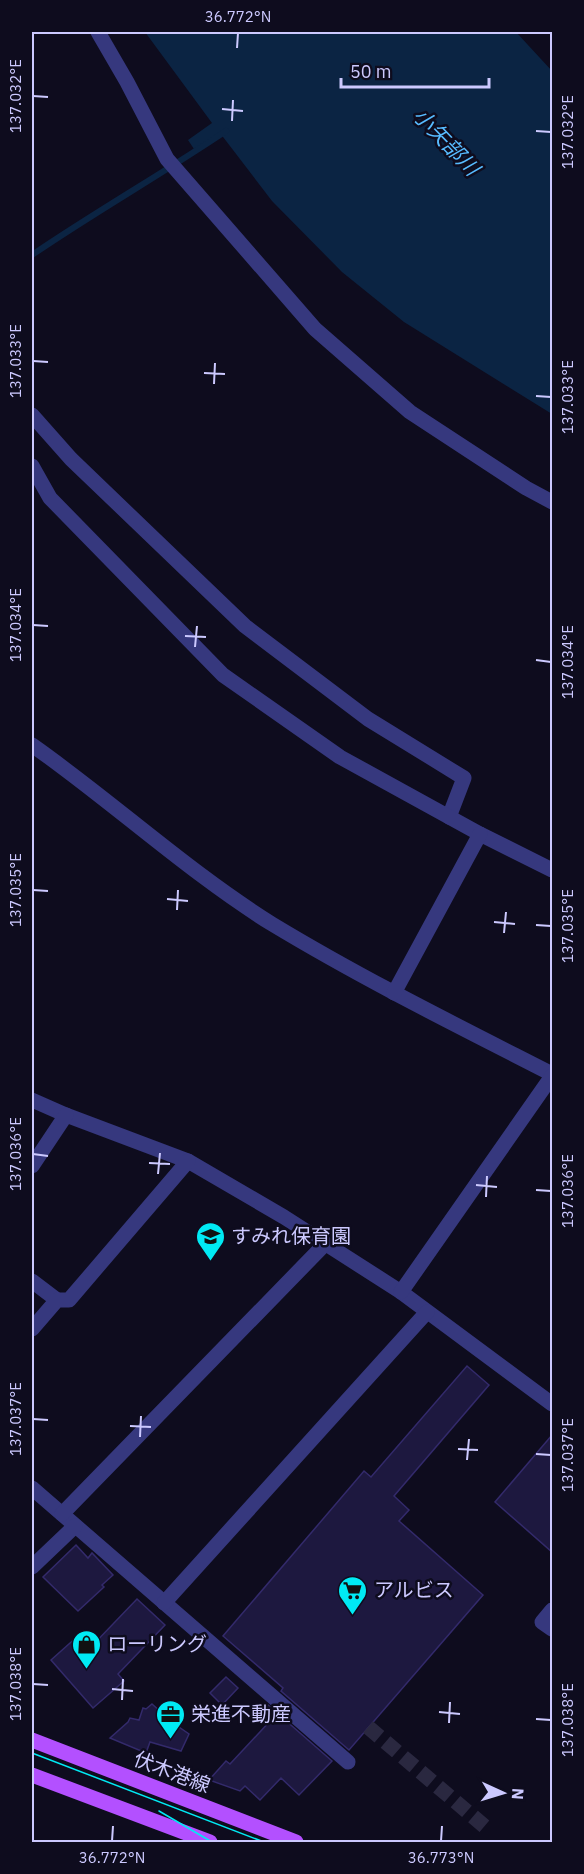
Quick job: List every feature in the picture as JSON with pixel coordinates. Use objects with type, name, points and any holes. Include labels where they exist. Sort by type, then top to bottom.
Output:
[{"type":"main road","name":"伏木港線","points":[[32,1740],[296,1842]]},
{"type":"main road","points":[[32,1775],[210,1842]]},
{"type":"street","points":[[98,32],[167,159],[315,329],[410,412],[526,488],[552,502]]},
{"type":"street","points":[[32,415],[72,459],[245,626],[368,719],[464,778],[449,817]]},
{"type":"street","points":[[32,466],[50,498],[224,675],[340,757],[480,834],[552,870]]},
{"type":"street","points":[[32,745],[183,861],[271,923],[394,993],[552,1075],[401,1292]]},
{"type":"street","points":[[394,993],[480,834]]},
{"type":"street","points":[[32,1100],[188,1161],[284,1217],[401,1292],[552,1404]]},
{"type":"street","points":[[32,1166],[66,1115]]},
{"type":"street","points":[[32,1281],[57,1300],[69,1300],[188,1161]]},
{"type":"street","points":[[62,1514],[326,1244]]},
{"type":"street","points":[[32,1329],[57,1300]]},
{"type":"street","points":[[164,1603],[427,1312]]},
{"type":"street","points":[[32,1488],[348,1762]]},
{"type":"street","points":[[32,1567],[75,1526]]},
{"type":"street","points":[[552,1610],[542,1622],[552,1629]]},
{"type":"water","name":"小矢部川","points":[[145,32],[516,32],[552,71],[552,414],[404,322],[342,272],[272,201],[220,133],[194,149],[188,140],[212,123]]},
{"type":"building","name":"アルビス","points":[[467,1366],[489,1385],[394,1496],[409,1510],[399,1521],[483,1595],[349,1750],[281,1691],[283,1688],[223,1636],[364,1471],[371,1477]]},
{"type":"building","points":[[552,1435],[552,1552],[495,1502]]},
{"type":"building","points":[[76,1545],[88,1558],[92,1553],[113,1575],[102,1585],[104,1587],[78,1611],[43,1577]]},
{"type":"building","points":[[137,1599],[165,1625],[118,1674],[124,1681],[93,1708],[51,1660],[79,1635],[90,1648]]},
{"type":"building","points":[[226,1677],[238,1688],[222,1705],[210,1693]]},
{"type":"building","points":[[152,1704],[161,1712],[160,1714],[189,1734],[181,1751],[150,1742],[146,1753],[110,1738],[130,1718],[139,1720],[143,1708],[146,1709]]},
{"type":"building","points":[[268,1705],[332,1761],[299,1795],[281,1778],[260,1800],[245,1786],[240,1791],[209,1780],[226,1761],[230,1764],[272,1719],[263,1710]]},
{"type":"waterway","points":[[32,255],[226,131]]},
{"type":"tunnel","points":[[368,1727],[490,1831]]},
{"type":"tram line","points":[[32,1753],[264,1842]]},
{"type":"tram line","points":[[159,1811],[212,1842]]},
{"type":"place","name":"すみれ保育園","points":[[210,1262]]},
{"type":"place","name":"アルビス","points":[[353,1616]]},
{"type":"place","name":"ローリング","points":[[86,1670]]},
{"type":"place","name":"栄進不動産","points":[[170,1740]]}]
